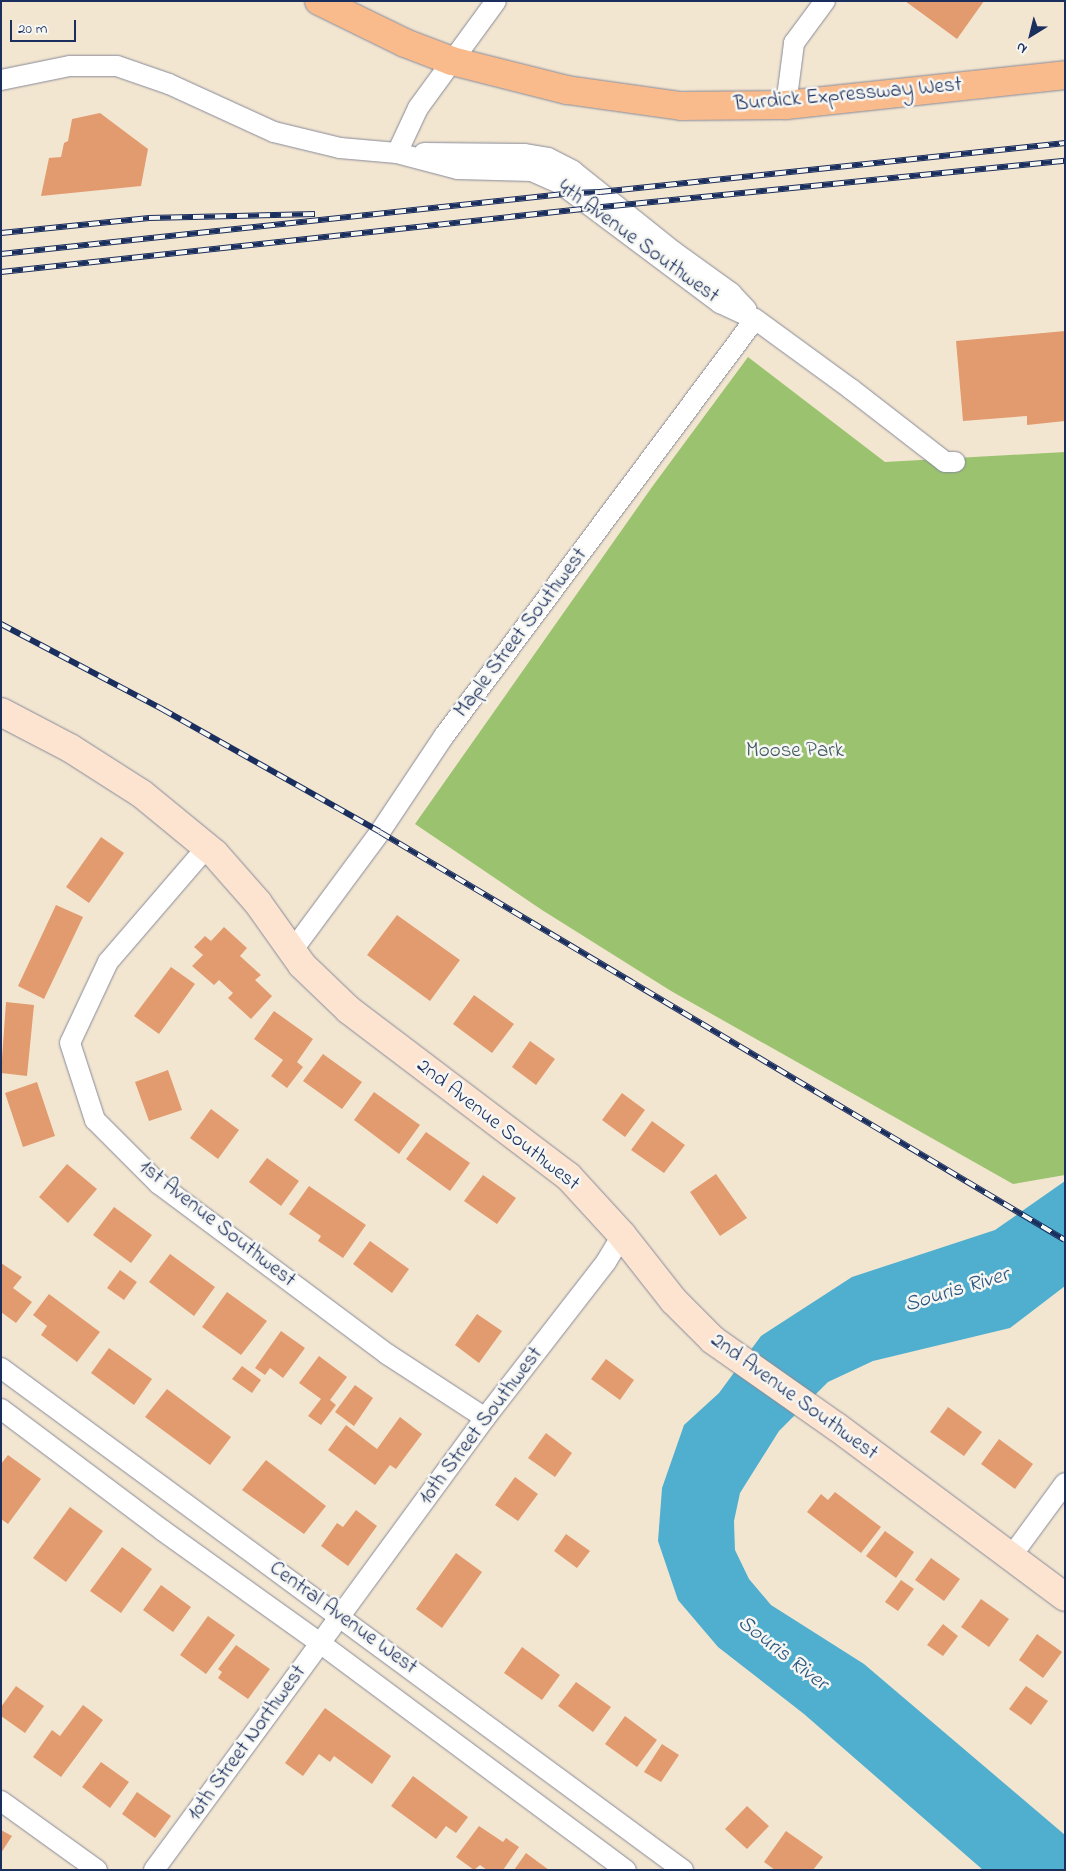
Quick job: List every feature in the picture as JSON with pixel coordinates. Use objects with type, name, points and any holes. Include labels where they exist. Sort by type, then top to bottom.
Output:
[{"type":"main road","name":"Burdick Expressway West","points":[[319,1],[405,43],[452,62],[567,90],[681,106],[786,105],[1065,74]]},
{"type":"street","points":[[396,153],[418,108],[496,1]]},
{"type":"street","points":[[786,105],[794,43],[825,1]]},
{"type":"street","name":"4th Avenue Southwest","points":[[1,80],[70,66],[117,66],[169,84],[274,132],[340,148],[396,153],[524,154],[548,158],[573,170],[673,251],[731,293],[755,319],[851,389],[945,462],[954,462]]},
{"type":"street","name":"Maple Street Southwest","points":[[292,951],[380,832],[444,736],[755,319]]},
{"type":"street","name":"2nd Avenue Southwest","points":[[1,712],[70,748],[142,794],[206,848],[258,903],[302,965],[349,1010],[568,1176],[622,1235],[674,1301],[713,1340],[837,1427],[1010,1558],[1065,1597]]},
{"type":"street","name":"1st Avenue Southwest","points":[[206,848],[108,962],[70,1043],[95,1120],[159,1184],[387,1354],[485,1418]]},
{"type":"street","name":"10th Street Southwest","points":[[340,1616],[485,1418],[606,1262],[622,1235]]},
{"type":"street","name":"Central Avenue West","points":[[1,1368],[683,1870]]},
{"type":"street","name":"Central Avenue West","points":[[1,1409],[162,1530],[320,1643],[626,1870]]},
{"type":"street","points":[[1010,1558],[1065,1484]]},
{"type":"street","name":"10th Street Northwest","points":[[154,1870],[340,1616]]},
{"type":"street","points":[[1,1801],[97,1870]]},
{"type":"green space","name":"Moose Park","points":[[748,357],[885,462],[1065,452],[1065,1175],[1013,1184],[671,991],[542,910],[415,824],[652,487]]},
{"type":"water","name":"Souris River","points":[[1065,1181],[1065,1286],[1010,1328],[873,1361],[828,1382],[779,1431],[740,1493],[734,1521],[735,1550],[749,1579],[771,1605],[864,1664],[1065,1835],[1065,1870],[983,1870],[804,1714],[718,1647],[678,1600],[658,1541],[662,1488],[684,1425],[719,1393],[761,1336],[852,1277],[995,1230]]},
{"type":"building","points":[[905,1],[984,1],[957,39]]},
{"type":"building","points":[[100,113],[148,149],[141,186],[41,196],[49,158],[61,157],[64,143],[68,141],[72,119]]},
{"type":"building","points":[[1065,331],[1065,421],[1027,425],[1027,416],[963,421],[956,341]]},
{"type":"building","points":[[101,837],[124,853],[89,903],[66,887]]},
{"type":"building","points":[[56,905],[83,917],[44,999],[18,986]]},
{"type":"building","points":[[397,915],[460,960],[430,1001],[367,955]]},
{"type":"building","points":[[224,927],[247,948],[240,956],[261,975],[255,980],[272,996],[251,1019],[228,998],[233,993],[219,980],[214,985],[192,966],[203,955],[194,947],[205,936],[211,941]]},
{"type":"building","points":[[171,967],[195,984],[159,1034],[134,1016]]},
{"type":"building","points":[[474,995],[514,1024],[492,1053],[453,1024]]},
{"type":"building","points":[[6,1002],[34,1005],[27,1076],[1,1073]]},
{"type":"building","points":[[274,1011],[313,1039],[297,1062],[303,1067],[287,1088],[271,1076],[283,1060],[254,1039]]},
{"type":"building","points":[[530,1041],[555,1059],[536,1085],[512,1067]]},
{"type":"building","points":[[323,1054],[362,1082],[342,1109],[303,1081]]},
{"type":"building","points":[[168,1070],[182,1110],[149,1121],[135,1082]]},
{"type":"building","points":[[37,1082],[55,1136],[23,1147],[5,1093]]},
{"type":"building","points":[[374,1092],[420,1125],[399,1154],[354,1120]]},
{"type":"building","points":[[622,1093],[645,1110],[625,1137],[602,1120]]},
{"type":"building","points":[[211,1109],[239,1130],[218,1159],[190,1138]]},
{"type":"building","points":[[652,1121],[685,1145],[664,1173],[631,1150]]},
{"type":"building","points":[[426,1132],[470,1163],[450,1191],[406,1159]]},
{"type":"building","points":[[267,1158],[299,1181],[281,1206],[249,1182]]},
{"type":"building","points":[[67,1164],[97,1189],[68,1223],[39,1197]]},
{"type":"building","points":[[716,1174],[747,1218],[720,1236],[690,1192]]},
{"type":"building","points":[[483,1175],[516,1198],[497,1224],[464,1201]]},
{"type":"building","points":[[309,1186],[366,1225],[343,1258],[318,1241],[321,1236],[289,1214]]},
{"type":"building","points":[[114,1207],[152,1235],[131,1263],[93,1235]]},
{"type":"building","points":[[370,1241],[409,1269],[392,1293],[353,1264]]},
{"type":"building","points":[[170,1254],[215,1287],[194,1316],[149,1282]]},
{"type":"building","points":[[1,1263],[22,1277],[13,1288],[32,1302],[16,1323],[1,1312]]},
{"type":"building","points":[[120,1270],[137,1282],[124,1300],[107,1288]]},
{"type":"building","points":[[227,1292],[267,1321],[241,1355],[202,1327]]},
{"type":"building","points":[[49,1294],[100,1332],[77,1362],[41,1335],[47,1326],[33,1315]]},
{"type":"building","points":[[477,1314],[502,1331],[479,1363],[455,1345]]},
{"type":"building","points":[[281,1331],[305,1348],[283,1378],[270,1368],[265,1375],[255,1368]]},
{"type":"building","points":[[109,1348],[152,1379],[134,1405],[91,1373]]},
{"type":"building","points":[[319,1356],[347,1377],[330,1400],[336,1405],[321,1425],[308,1416],[321,1399],[299,1383]]},
{"type":"building","points":[[606,1359],[634,1380],[620,1400],[591,1379]]},
{"type":"building","points":[[242,1366],[261,1380],[252,1393],[232,1379]]},
{"type":"building","points":[[355,1385],[373,1398],[354,1426],[335,1412]]},
{"type":"building","points":[[167,1389],[231,1437],[210,1465],[145,1417]]},
{"type":"building","points":[[948,1407],[982,1432],[964,1456],[930,1432]]},
{"type":"building","points":[[400,1417],[422,1434],[396,1469],[390,1465],[375,1485],[328,1450],[346,1425],[377,1449]]},
{"type":"building","points":[[546,1433],[572,1453],[555,1477],[528,1458]]},
{"type":"building","points":[[999,1439],[1033,1464],[1015,1489],[981,1464]]},
{"type":"building","points":[[8,1455],[41,1479],[8,1524],[1,1519],[1,1464]]},
{"type":"building","points":[[266,1460],[326,1506],[304,1534],[242,1490]]},
{"type":"building","points":[[515,1477],[538,1494],[518,1521],[495,1505]]},
{"type":"building","points":[[835,1492],[881,1527],[861,1553],[807,1512],[821,1494],[828,1500]]},
{"type":"building","points":[[70,1507],[103,1531],[66,1582],[33,1558]]},
{"type":"building","points":[[356,1510],[377,1526],[348,1566],[321,1546],[337,1523],[343,1527]]},
{"type":"building","points":[[885,1531],[914,1552],[896,1578],[866,1556]]},
{"type":"building","points":[[566,1534],[590,1551],[577,1568],[554,1551]]},
{"type":"building","points":[[122,1547],[152,1569],[121,1613],[90,1591]]},
{"type":"building","points":[[456,1553],[482,1572],[442,1628],[416,1609]]},
{"type":"building","points":[[931,1558],[960,1579],[944,1601],[915,1580]]},
{"type":"building","points":[[901,1580],[914,1589],[898,1611],[885,1602]]},
{"type":"building","points":[[161,1585],[191,1607],[173,1632],[143,1610]]},
{"type":"building","points":[[981,1599],[1009,1619],[989,1647],[961,1627]]},
{"type":"building","points":[[208,1616],[235,1635],[206,1674],[180,1655]]},
{"type":"building","points":[[943,1624],[958,1636],[943,1656],[927,1645]]},
{"type":"building","points":[[1037,1634],[1062,1652],[1043,1678],[1019,1660]]},
{"type":"building","points":[[236,1645],[270,1669],[248,1699],[218,1678],[222,1672],[218,1669]]},
{"type":"building","points":[[522,1647],[560,1675],[542,1700],[504,1673]]},
{"type":"building","points":[[576,1682],[611,1707],[593,1732],[558,1706]]},
{"type":"building","points":[[16,1686],[44,1706],[25,1733],[1,1716],[1,1707]]},
{"type":"building","points":[[1026,1686],[1048,1701],[1031,1725],[1009,1709]]},
{"type":"building","points":[[83,1705],[103,1720],[61,1777],[33,1757],[52,1730],[60,1736]]},
{"type":"building","points":[[325,1708],[391,1756],[372,1784],[334,1756],[330,1762],[319,1754],[303,1776],[285,1763]]},
{"type":"building","points":[[625,1716],[657,1740],[637,1767],[605,1744]]},
{"type":"building","points":[[662,1744],[679,1755],[661,1782],[644,1772]]},
{"type":"building","points":[[101,1762],[129,1782],[110,1808],[82,1787]]},
{"type":"building","points":[[413,1776],[468,1817],[456,1833],[446,1826],[436,1839],[391,1806]]},
{"type":"building","points":[[137,1792],[171,1816],[155,1838],[122,1814]]},
{"type":"building","points":[[747,1806],[769,1826],[747,1849],[725,1829]]},
{"type":"building","points":[[479,1826],[503,1842],[506,1838],[519,1847],[503,1870],[487,1870],[480,1865],[474,1870],[456,1857]]},
{"type":"building","points":[[1,1830],[12,1836],[1,1853]]},
{"type":"building","points":[[786,1831],[823,1857],[813,1870],[775,1870],[764,1862]]},
{"type":"building","points":[[526,1853],[549,1870],[514,1870]]},
{"type":"railway","points":[[1,254],[1065,143]]},
{"type":"railway","points":[[1,272],[592,208],[1065,161]]},
{"type":"railway","points":[[1,233],[149,218],[315,214]]},
{"type":"railway","points":[[1,624],[162,709],[380,832],[1065,1240]]}]
